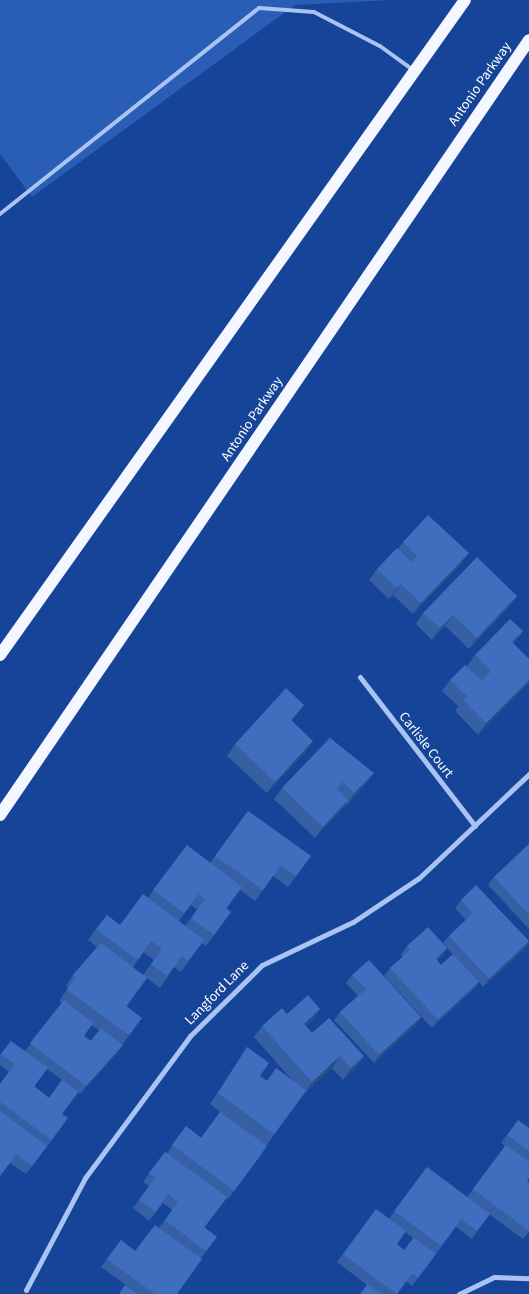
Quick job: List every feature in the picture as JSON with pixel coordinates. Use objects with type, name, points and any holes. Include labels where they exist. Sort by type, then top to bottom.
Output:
[{"type":"main road","points":[[0,655],[465,0]]},
{"type":"main road","name":"Antonio Parkway","points":[[0,815],[529,40]]},
{"type":"street","name":"Carlisle Court","points":[[360,677],[475,826]]},
{"type":"street","name":"Langford Lane","points":[[26,1290],[85,1178],[190,1036],[262,965],[352,922],[418,878],[529,774]]},
{"type":"street","points":[[459,1294],[494,1276],[529,1278]]},
{"type":"lane","points":[[0,214],[259,8],[314,12],[380,46],[414,72]]},
{"type":"shaded area","points":[[0,0],[391,0],[295,5],[32,197],[0,154]]},
{"type":"building","points":[[428,515],[469,553],[421,603],[401,584],[397,588],[377,569],[397,548],[411,562],[417,556],[403,542]]},
{"type":"building","points":[[477,557],[517,596],[477,638],[453,615],[440,628],[423,613]]},
{"type":"building","points":[[510,619],[523,631],[512,642],[529,659],[529,680],[486,723],[463,700],[467,696],[450,680],[465,665],[482,681],[491,671],[475,655]]},
{"type":"building","points":[[286,688],[304,705],[291,720],[313,741],[275,782],[235,744]]},
{"type":"building","points":[[330,738],[374,773],[354,793],[343,782],[337,789],[348,800],[323,827],[282,788]]},
{"type":"building","points":[[248,811],[311,856],[296,876],[281,865],[263,890],[215,856]]},
{"type":"building","points":[[529,844],[529,915],[494,877]]},
{"type":"building","points":[[187,845],[242,887],[226,908],[231,912],[214,935],[191,918],[205,899],[199,894],[184,913],[153,890]]},
{"type":"building","points":[[476,885],[529,941],[489,979],[449,936],[473,913],[461,900]]},
{"type":"building","points":[[143,894],[204,940],[188,961],[182,956],[167,976],[151,964],[162,949],[151,941],[138,960],[96,929],[107,915],[120,925]]},
{"type":"building","points":[[428,927],[447,948],[436,959],[441,965],[453,954],[479,982],[438,1020],[390,968],[410,950],[407,946]]},
{"type":"building","points":[[101,943],[147,978],[126,1006],[142,1018],[129,1035],[67,990],[76,977],[73,975]]},
{"type":"building","points":[[369,960],[421,1017],[379,1055],[340,1012],[366,989],[352,975]]},
{"type":"building","points":[[308,995],[320,1009],[304,1024],[312,1033],[329,1018],[364,1056],[351,1068],[340,1056],[312,1082],[262,1026],[282,1008],[287,1014]]},
{"type":"building","points":[[64,1000],[93,1023],[84,1036],[91,1041],[101,1028],[123,1045],[86,1086],[30,1043]]},
{"type":"building","points":[[11,1041],[48,1068],[34,1086],[49,1098],[62,1080],[78,1092],[62,1114],[68,1118],[51,1140],[0,1102],[0,1084],[15,1064],[1,1054]]},
{"type":"building","points":[[247,1047],[269,1063],[260,1076],[267,1081],[276,1068],[306,1090],[274,1134],[218,1093]]},
{"type":"building","points":[[0,1111],[47,1146],[32,1166],[16,1154],[0,1176]]},
{"type":"building","points":[[220,1112],[267,1146],[234,1191],[172,1145],[186,1126],[201,1138]]},
{"type":"building","points":[[518,1120],[529,1128],[529,1151],[507,1135]]},
{"type":"building","points":[[506,1145],[529,1162],[529,1178],[527,1181],[529,1183],[529,1231],[473,1189]]},
{"type":"building","points":[[165,1152],[227,1197],[204,1227],[217,1237],[206,1251],[165,1220],[178,1202],[168,1194],[155,1212],[139,1200],[155,1178],[149,1173]]},
{"type":"building","points":[[427,1167],[490,1214],[477,1231],[461,1219],[441,1246],[394,1211]]},
{"type":"building","points":[[376,1209],[406,1231],[397,1244],[404,1250],[414,1238],[436,1254],[418,1278],[412,1273],[397,1294],[343,1254]]},
{"type":"building","points":[[155,1225],[202,1259],[177,1294],[155,1294],[107,1259],[121,1240],[135,1251]]},
{"type":"building","points":[[368,1284],[381,1294],[360,1294]]},
{"type":"building","points":[[125,1285],[138,1294],[119,1294]]}]
